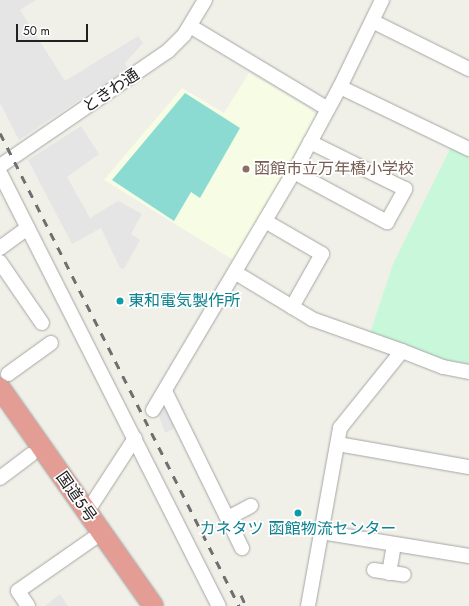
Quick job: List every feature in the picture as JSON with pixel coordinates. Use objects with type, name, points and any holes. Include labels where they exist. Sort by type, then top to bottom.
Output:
[{"type":"highway","name":"国道5号","points":[[4,381],[86,512],[153,606]]},
{"type":"street","name":"ときわ通","points":[[0,166],[160,57],[176,44],[190,26],[205,0]]},
{"type":"street","points":[[154,410],[236,273],[294,172],[340,87],[382,0]]},
{"type":"street","points":[[378,24],[469,69]]},
{"type":"street","points":[[190,26],[328,109]]},
{"type":"street","points":[[340,87],[469,149]]},
{"type":"street","points":[[294,172],[387,222],[405,189],[310,142]]},
{"type":"street","points":[[0,173],[219,606]]},
{"type":"street","points":[[265,221],[322,254],[292,307]]},
{"type":"street","points":[[0,248],[28,228]]},
{"type":"street","points":[[0,262],[42,323]]},
{"type":"street","points":[[236,273],[312,319],[443,367],[469,372]]},
{"type":"street","points":[[4,381],[51,343]]},
{"type":"street","points":[[308,606],[334,452],[338,444],[340,428],[402,351]]},
{"type":"street","points":[[165,391],[242,548]]},
{"type":"street","points":[[86,512],[135,438]]},
{"type":"street","points":[[338,444],[469,467]]},
{"type":"street","points":[[0,478],[30,455]]},
{"type":"street","points":[[228,518],[251,506]]},
{"type":"street","points":[[320,532],[469,556]]},
{"type":"street","points":[[28,606],[18,591],[101,533]]},
{"type":"street","points":[[389,573],[394,544]]},
{"type":"street","points":[[374,570],[404,575]]},
{"type":"shaded area","points":[[0,0],[36,0],[20,10],[65,81],[138,36],[143,43],[125,63],[127,68],[19,140],[0,103]]},
{"type":"shaded area","points":[[249,73],[311,110],[316,116],[235,261],[104,180],[182,88],[224,113]]},
{"type":"shaded area","points":[[185,93],[240,128],[200,198],[191,192],[174,221],[112,180]]},
{"type":"shaded area","points":[[81,126],[99,154],[67,177],[90,218],[118,201],[142,214],[131,234],[140,240],[124,269],[120,268],[101,228],[72,244],[28,160]]},
{"type":"shaded area","points":[[160,408],[168,408],[179,426],[165,433],[157,411]]},
{"type":"shaded area","points":[[60,594],[68,606],[45,606]]},
{"type":"green space","points":[[451,147],[469,156],[469,365],[444,360],[370,333],[393,264]]},
{"type":"railway","points":[[0,133],[239,606]]},
{"type":"railway","points":[[241,595],[246,606]]},
{"type":"place","name":"函館市立万年橋小学校","points":[[246,169]]},
{"type":"place","name":"東和電気製作所","points":[[120,301]]},
{"type":"place","name":"カネタツ 函館物流センター","points":[[298,513]]}]
